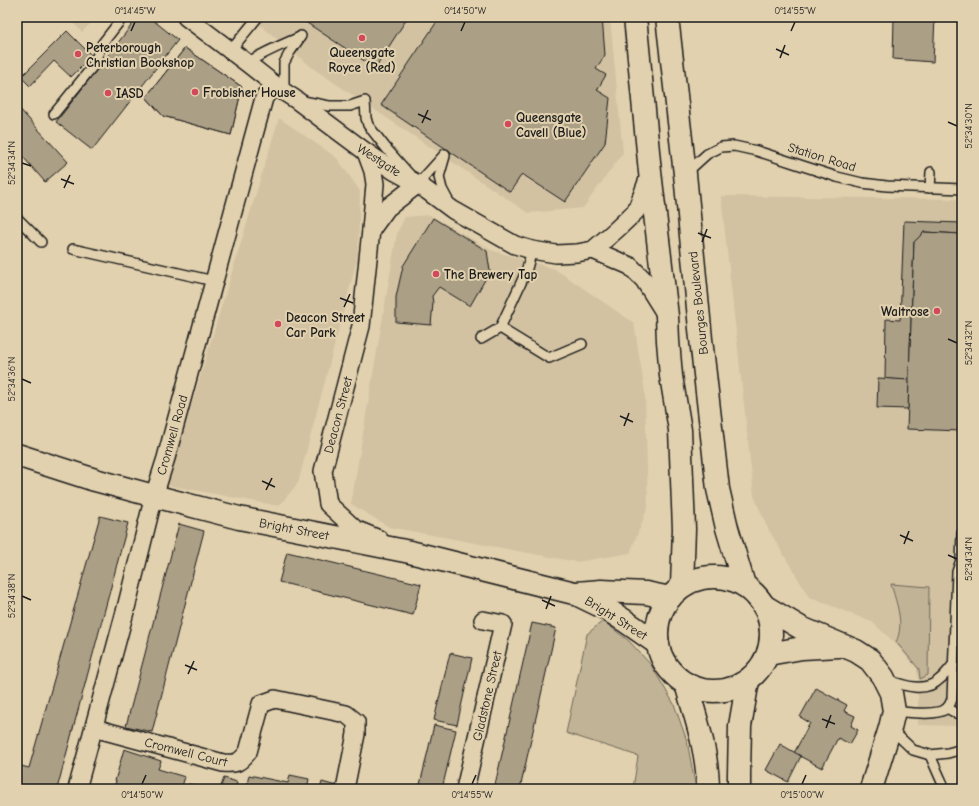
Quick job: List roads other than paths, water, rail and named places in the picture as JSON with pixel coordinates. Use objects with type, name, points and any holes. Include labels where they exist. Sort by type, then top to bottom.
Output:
[{"type":"main road","points":[[635,17],[650,172],[667,316],[671,376],[680,430],[684,529],[676,592]]},
{"type":"main road","name":"Bourges Boulevard","points":[[667,17],[718,489],[744,585]]},
{"type":"main road","name":"Bright Street","points":[[17,455],[95,480],[239,518],[410,552],[574,593],[605,608],[658,644]]},
{"type":"main road","points":[[713,577],[729,578],[744,585],[757,596],[764,606],[770,622],[771,638],[768,654],[760,669],[748,680],[734,688],[717,691],[701,690],[686,684],[673,674],[663,660],[658,644],[657,628],[661,612],[676,592],[697,580],[713,577]]},
{"type":"main road","name":"Bright Street","points":[[574,593],[601,591],[646,593],[676,592]]},
{"type":"main road","points":[[764,606],[801,628],[856,650],[870,660],[883,678],[891,693],[892,719],[870,789]]},
{"type":"main road","points":[[768,654],[802,648],[844,645]]},
{"type":"main road","points":[[739,789],[740,726],[748,680]]},
{"type":"main road","points":[[686,684],[700,733],[708,777],[708,789]]},
{"type":"street","name":"Westgate","points":[[186,17],[366,152],[394,171],[418,184],[453,210],[515,245],[532,250],[556,254],[577,253],[593,250]]},
{"type":"street","name":"Cromwell Road","points":[[77,789],[124,616],[154,496],[166,458],[264,98],[284,92]]},
{"type":"street","name":"Deacon Street","points":[[366,152],[373,171],[375,184],[361,326],[323,471],[328,504],[355,529],[410,552]]},
{"type":"street","points":[[650,172],[636,211],[593,250],[630,266],[644,280],[667,316]]},
{"type":"street","name":"Deacon Street","points":[[371,230],[386,208],[418,184]]},
{"type":"street","name":"Gladstone Street","points":[[465,789],[504,624],[483,620]]},
{"type":"street","name":"Cromwell Court","points":[[94,728],[223,763],[235,764],[248,752],[261,704],[275,699],[346,714],[356,722],[356,734],[345,789]]},
{"type":"lane","points":[[54,114],[93,66],[102,44],[123,17]]},
{"type":"lane","points":[[231,50],[258,17]]},
{"type":"lane","points":[[247,63],[273,48],[301,36],[284,63],[284,92],[328,106],[350,106],[365,101],[368,125],[418,184],[445,154],[439,177],[442,189],[453,210]]},
{"type":"lane","name":"Station Road","points":[[685,174],[707,154],[722,147],[734,146],[757,151],[862,183],[886,186],[962,189]]},
{"type":"lane","points":[[930,188],[931,172]]},
{"type":"lane","points":[[17,218],[41,242]]},
{"type":"lane","points":[[73,249],[214,281]]},
{"type":"lane","points":[[481,339],[500,328],[526,272],[532,250]]},
{"type":"lane","points":[[500,328],[549,358],[582,344]]},
{"type":"lane","points":[[962,532],[961,560],[957,572],[952,699],[947,708],[936,713],[912,712],[892,719],[913,750],[930,755],[948,753],[962,749]]},
{"type":"lane","points":[[883,678],[913,687],[927,687],[939,680],[953,664]]},
{"type":"lane","points":[[947,708],[956,713],[962,714]]},
{"type":"lane","points":[[930,755],[945,789]]},
{"type":"place","name":"Queensgate Royce (Red)","points":[[362,38]]},
{"type":"place","name":"Peterborough Christian Bookshop","points":[[78,54]]},
{"type":"place","name":"Frobisher House","points":[[195,92]]},
{"type":"place","name":"IASD","points":[[108,93]]},
{"type":"place","name":"Queensgate Cavell (Blue)","points":[[508,124]]},
{"type":"place","name":"The Brewery Tap","points":[[436,274]]},
{"type":"place","name":"Waitrose","points":[[937,311]]},
{"type":"place","name":"Deacon Street Car Park","points":[[278,324]]}]
